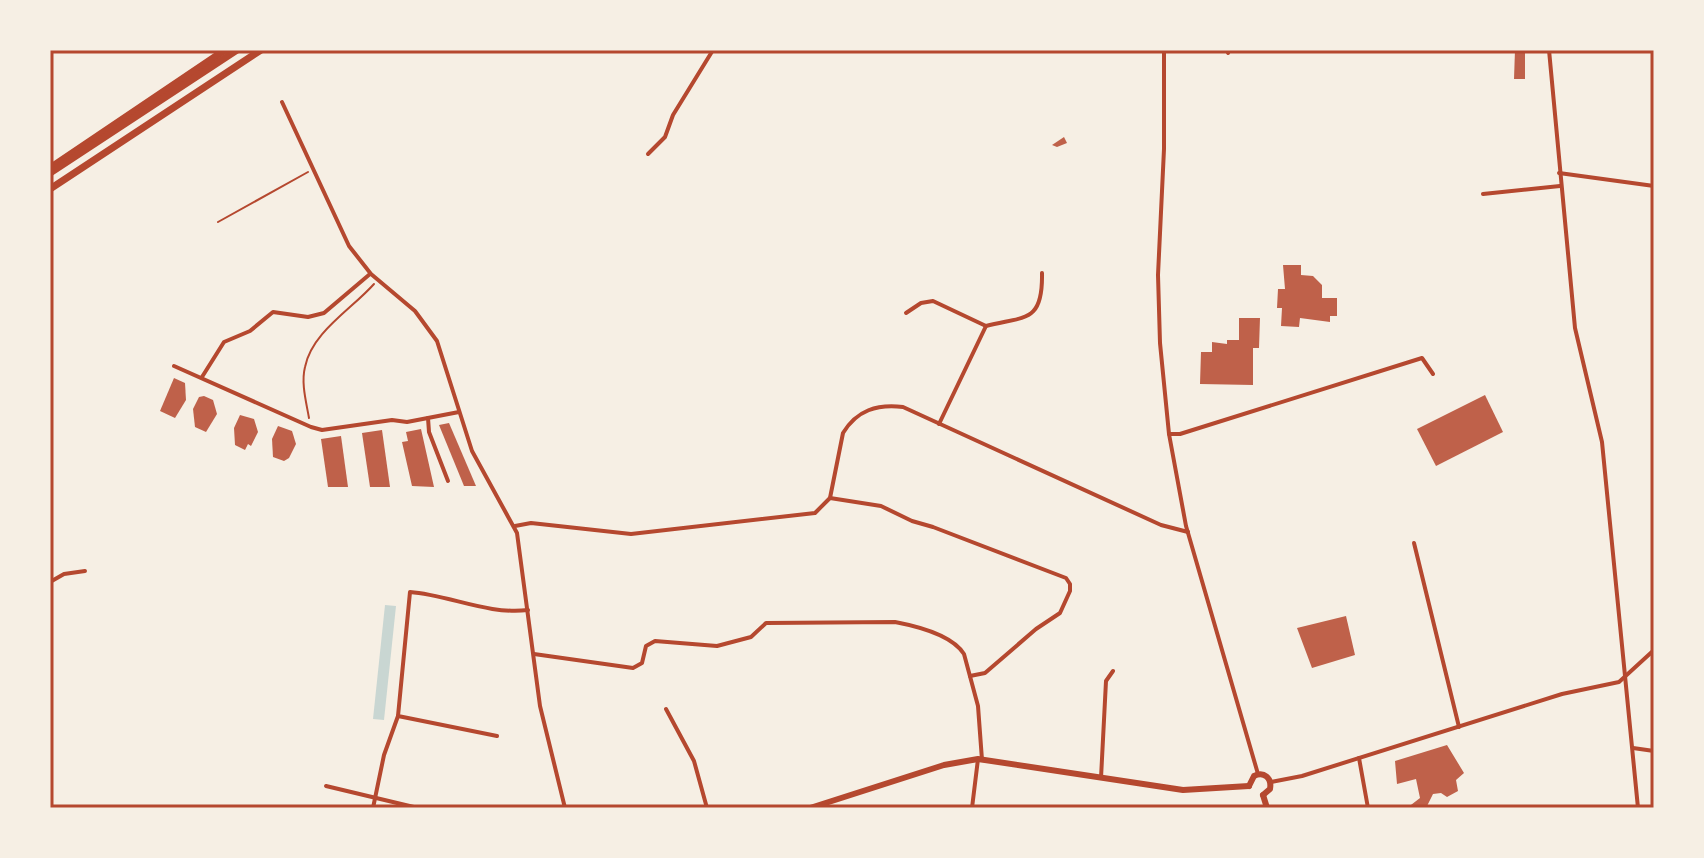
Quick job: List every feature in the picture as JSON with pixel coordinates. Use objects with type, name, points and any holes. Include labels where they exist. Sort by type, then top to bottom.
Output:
[{"type":"highway","points":[[50,170],[225,50]]},
{"type":"highway","points":[[50,170],[237,50]]},
{"type":"highway","points":[[50,189],[261,50]]},
{"type":"street","points":[[648,154],[665,137],[673,115],[713,50]]},
{"type":"street","points":[[1164,50],[1163,186],[1158,275],[1160,343],[1169,434],[1188,532],[1258,774]]},
{"type":"street","points":[[1549,50],[1575,328],[1602,442],[1638,808]]},
{"type":"street","points":[[282,102],[349,246],[377,280],[415,311],[437,341],[472,451],[515,526],[521,550],[543,725],[565,808]]},
{"type":"street","points":[[1559,173],[1654,186]]},
{"type":"street","points":[[1483,194],[1561,186]]},
{"type":"street","points":[[906,313],[921,303],[933,301],[986,326],[1023,319],[1032,314],[1043,289],[1042,273]]},
{"type":"street","points":[[202,377],[227,339],[250,331],[273,312],[308,317],[324,313],[371,274]]},
{"type":"street","points":[[939,424],[986,326]]},
{"type":"street","points":[[1169,434],[1180,434],[1422,358],[1433,374]]},
{"type":"street","points":[[174,366],[322,430],[459,412]]},
{"type":"street","points":[[515,526],[531,523],[631,534],[815,513],[830,498],[843,433],[858,415],[889,405],[903,407],[1178,532],[1188,532]]},
{"type":"street","points":[[428,418],[429,432],[448,481]]},
{"type":"street","points":[[830,498],[881,506],[912,521],[1066,578],[1070,591],[1060,613],[1036,629],[985,673],[970,676]]},
{"type":"street","points":[[1414,543],[1459,727]]},
{"type":"street","points":[[50,582],[64,574],[85,571]]},
{"type":"street","points":[[373,808],[384,755],[398,716],[410,592],[485,607],[528,610]]},
{"type":"street","points":[[534,654],[633,668],[642,663],[646,646],[655,641],[717,646],[751,637],[766,623],[895,622],[911,625],[959,646],[970,676],[980,719],[980,760],[972,808]]},
{"type":"street","points":[[1271,782],[1292,779],[1562,694],[1613,684],[1626,677],[1654,650]]},
{"type":"street","points":[[1101,778],[1106,681],[1113,671]]},
{"type":"street","points":[[666,709],[694,761],[707,808]]},
{"type":"street","points":[[398,716],[497,736]]},
{"type":"street","points":[[1633,748],[1654,751]]},
{"type":"street","points":[[1359,758],[1368,808]]},
{"type":"street","points":[[810,808],[944,765],[980,760],[1183,790],[1249,786]]},
{"type":"street","points":[[1258,774],[1271,782],[1269,792],[1263,795],[1254,794],[1249,786],[1251,779],[1258,774]]},
{"type":"street","points":[[326,786],[418,808]]},
{"type":"street","points":[[1263,795],[1267,808]]},
{"type":"path","points":[[218,222],[312,170]]},
{"type":"path","points":[[311,427],[304,385],[305,366],[315,343],[377,280]]},
{"type":"shaded area","points":[[385,605],[396,606],[384,720],[373,719]]},
{"type":"building","points":[[1515,50],[1525,50],[1525,79],[1514,79]]},
{"type":"building","points":[[1064,137],[1067,143],[1057,147],[1052,145]]},
{"type":"building","points":[[1283,265],[1301,265],[1301,275],[1313,276],[1322,285],[1322,298],[1337,298],[1337,316],[1330,316],[1330,322],[1300,318],[1299,327],[1281,326],[1282,308],[1277,308],[1278,289],[1285,289]]},
{"type":"building","points":[[1239,318],[1260,318],[1259,348],[1253,348],[1253,385],[1200,384],[1201,352],[1212,352],[1212,342],[1227,344],[1227,340],[1239,340]]},
{"type":"building","points":[[174,378],[185,383],[186,400],[175,418],[160,411]]},
{"type":"building","points":[[1485,395],[1503,432],[1436,466],[1417,429]]},
{"type":"building","points":[[199,397],[213,400],[217,414],[206,432],[195,427],[193,409]]},
{"type":"building","points":[[240,415],[254,419],[258,432],[251,446],[248,444],[245,450],[235,445],[234,428]]},
{"type":"building","points":[[449,423],[476,486],[464,486],[439,425]]},
{"type":"building","points":[[278,426],[292,431],[296,444],[284,461],[273,457],[272,439]]},
{"type":"building","points":[[421,429],[434,487],[412,486],[402,442],[408,441],[406,432]]},
{"type":"building","points":[[382,430],[390,487],[370,487],[362,433]]},
{"type":"building","points":[[341,436],[348,487],[328,487],[321,439]]},
{"type":"building","points":[[1346,616],[1355,655],[1312,668],[1297,628]]},
{"type":"building","points":[[1447,745],[1464,773],[1456,780],[1458,791],[1447,797],[1441,793],[1433,794],[1426,808],[1407,808],[1420,798],[1416,779],[1397,784],[1395,761]]}]
